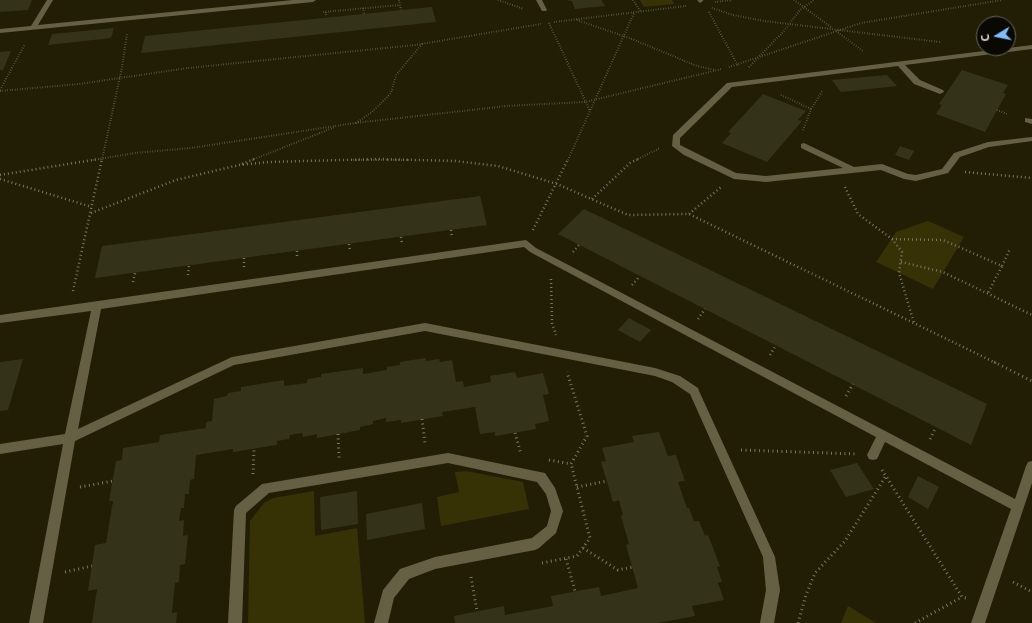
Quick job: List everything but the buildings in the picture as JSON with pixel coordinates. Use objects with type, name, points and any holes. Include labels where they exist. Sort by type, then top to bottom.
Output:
[{"type":"lane","points":[[34,27],[50,0]]},
{"type":"lane","points":[[0,31],[313,0]]},
{"type":"lane","points":[[538,0],[544,10]]},
{"type":"lane","points":[[1032,47],[832,71],[745,78],[730,85],[676,137],[676,146],[734,176],[766,179],[882,167],[907,177],[916,178],[938,174],[945,171],[949,167],[951,160],[957,155],[988,145],[1032,139]]},
{"type":"lane","points":[[899,63],[917,82],[940,92]]},
{"type":"lane","points":[[804,146],[853,170]]},
{"type":"lane","points":[[0,319],[526,243],[533,250],[1017,506]]},
{"type":"lane","points":[[36,623],[70,438],[97,306]]},
{"type":"lane","points":[[0,449],[70,438],[232,361],[425,327],[655,372],[676,379],[694,391],[769,557],[773,590],[767,623]]},
{"type":"lane","points":[[873,455],[883,435]]},
{"type":"lane","points":[[235,623],[240,510],[266,488],[448,458],[491,465],[541,477],[551,492],[557,511],[552,529],[535,544],[436,563],[405,574],[388,595],[381,623]]},
{"type":"lane","points":[[978,623],[1032,466]]},
{"type":"path","points":[[399,0],[401,10]]},
{"type":"path","points":[[498,0],[527,10]]},
{"type":"path","points":[[633,0],[641,12]]},
{"type":"path","points":[[712,3],[732,0]]},
{"type":"path","points":[[794,0],[883,65]]},
{"type":"path","points":[[745,78],[756,58],[790,24],[803,7],[814,0]]},
{"type":"path","points":[[0,175],[103,158],[165,149],[190,148],[355,123],[507,106],[585,102],[738,65],[756,58],[789,49],[861,23],[1002,0]]},
{"type":"path","points":[[660,5],[663,10]]},
{"type":"path","points":[[590,111],[549,23],[690,6]]},
{"type":"path","points":[[705,6],[745,78]]},
{"type":"path","points":[[710,7],[752,19],[943,42]]},
{"type":"path","points":[[363,8],[364,14]]},
{"type":"path","points":[[326,12],[326,17]]},
{"type":"path","points":[[526,243],[557,184],[634,13]]},
{"type":"path","points":[[69,310],[120,77],[130,18]]},
{"type":"path","points":[[575,20],[624,36],[684,61],[745,78]]},
{"type":"path","points":[[0,90],[58,86],[120,77],[423,43],[541,24]]},
{"type":"path","points":[[0,90],[34,27]]},
{"type":"path","points":[[355,123],[372,112],[390,93],[396,75],[423,43]]},
{"type":"path","points":[[803,130],[811,108],[832,77],[832,71]]},
{"type":"path","points":[[997,110],[1007,114]]},
{"type":"path","points":[[239,165],[339,125]]},
{"type":"path","points":[[592,199],[630,163],[676,140]]},
{"type":"path","points":[[90,214],[116,202],[176,180],[239,165],[269,162],[373,159],[455,161],[498,166],[557,184],[628,215],[689,214],[1032,381]]},
{"type":"path","points":[[949,167],[968,173],[1032,178]]},
{"type":"path","points":[[834,172],[843,183],[858,214],[892,239],[902,252],[900,273],[914,323]]},
{"type":"path","points":[[689,214],[734,176]]},
{"type":"path","points":[[0,179],[92,207]]},
{"type":"path","points":[[892,239],[943,240],[1002,266]]},
{"type":"path","points":[[988,293],[1010,249]]},
{"type":"path","points":[[542,458],[571,464],[587,436],[552,323],[550,259]]},
{"type":"path","points":[[901,262],[943,272],[1032,315]]},
{"type":"path","points":[[422,419],[426,444]]},
{"type":"path","points":[[515,433],[521,454]]},
{"type":"path","points":[[338,434],[340,460]]},
{"type":"path","points":[[418,446],[432,444]]},
{"type":"path","points":[[254,449],[253,475],[261,492]]},
{"type":"path","points":[[720,450],[873,455],[962,597],[915,623]]},
{"type":"path","points":[[514,453],[528,456]]},
{"type":"path","points":[[332,461],[347,458]]},
{"type":"path","points":[[253,475],[261,474]]},
{"type":"path","points":[[798,623],[806,595],[815,573],[845,540],[886,476]]},
{"type":"path","points":[[60,490],[113,480]]},
{"type":"path","points":[[577,487],[607,481]]},
{"type":"path","points":[[583,548],[618,570],[633,568]]},
{"type":"path","points":[[566,559],[575,591]]},
{"type":"path","points":[[45,576],[92,566]]},
{"type":"path","points":[[471,577],[477,612]]},
{"type":"shaded area","points":[[640,0],[672,0],[674,4],[644,7]]},
{"type":"shaded area","points":[[928,221],[964,237],[933,289],[876,262],[896,232]]},
{"type":"shaded area","points":[[466,471],[523,482],[529,509],[441,526],[437,497],[459,492],[455,472]]},
{"type":"shaded area","points":[[314,491],[315,536],[357,528],[365,623],[248,623],[250,521],[264,503],[273,498]]},
{"type":"shaded area","points":[[848,606],[876,623],[841,623]]}]
